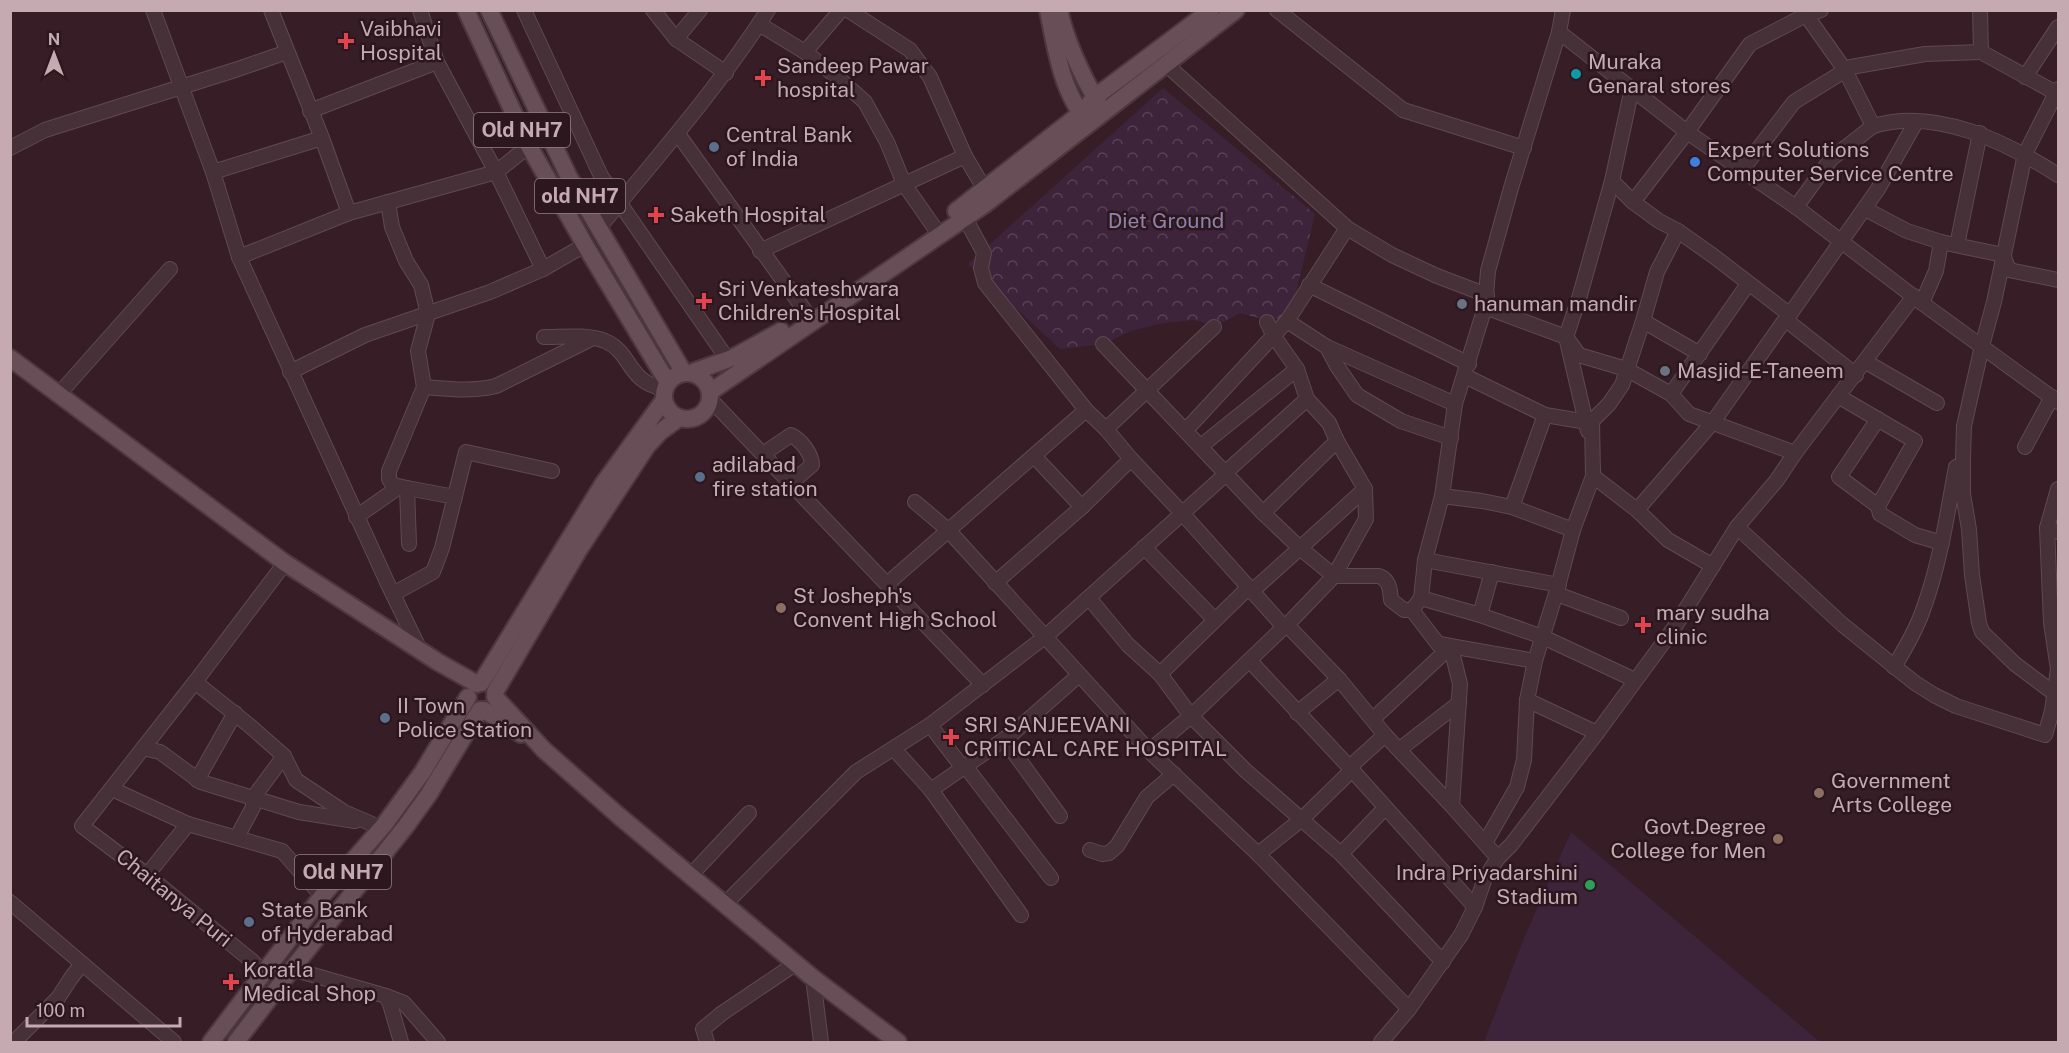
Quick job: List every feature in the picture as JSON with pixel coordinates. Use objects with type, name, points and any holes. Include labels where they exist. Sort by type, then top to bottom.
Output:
[{"type":"main road","name":"Old NH7","points":[[466,10],[529,146],[666,390],[669,411],[679,418],[699,416],[705,411],[710,395]]},
{"type":"main road","name":"old NH7","points":[[489,10],[569,177],[687,373]]},
{"type":"main road","points":[[1048,10],[1057,57],[1071,94],[1086,118]]},
{"type":"main road","points":[[1059,10],[1067,38],[1100,105]]},
{"type":"main road","points":[[687,373],[703,380],[710,395],[1004,190],[1086,118],[1153,52],[1211,10]]},
{"type":"main road","points":[[1100,105],[1166,65],[1236,10]]},
{"type":"main road","points":[[687,373],[728,360],[808,315],[1086,118]]},
{"type":"main road","points":[[10,358],[285,564],[438,662],[481,696],[795,964],[898,1042]]},
{"type":"main road","name":"Old NH7","points":[[236,1042],[429,794],[481,696],[603,484],[676,376],[687,373]]},
{"type":"main road","name":"Old NH7","points":[[212,1042],[322,896],[481,696],[647,446],[660,432],[679,418]]},
{"type":"street","points":[[153,10],[213,172],[239,257],[420,650]]},
{"type":"street","points":[[271,10],[349,213]]},
{"type":"street","points":[[420,10],[437,62],[496,172],[543,269]]},
{"type":"street","points":[[524,10],[601,176],[728,360]]},
{"type":"street","points":[[653,10],[676,39],[726,73]]},
{"type":"street","points":[[676,39],[700,10]]},
{"type":"street","points":[[599,228],[726,73],[768,10]]},
{"type":"street","points":[[805,52],[841,10]]},
{"type":"street","points":[[848,10],[910,50],[930,77],[964,156],[985,190]]},
{"type":"street","points":[[1277,10],[1403,110],[1524,148]]},
{"type":"street","points":[[1412,610],[1421,598],[1425,560],[1442,496],[1455,404],[1486,301],[1488,271],[1559,32],[1563,10]]},
{"type":"street","points":[[1633,202],[1750,44],[1806,15],[1821,10]]},
{"type":"street","points":[[1980,10],[1981,52]]},
{"type":"street","points":[[1806,15],[1845,70],[1873,126]]},
{"type":"street","points":[[759,24],[805,52],[865,102],[887,142],[904,184],[934,227]]},
{"type":"street","points":[[2025,77],[2058,27]]},
{"type":"street","points":[[1559,32],[1687,132],[1796,207],[1918,300],[2055,399],[2025,447]]},
{"type":"street","points":[[10,148],[45,130],[286,52]]},
{"type":"street","points":[[1153,52],[1347,228],[1392,255],[1566,337],[1578,354],[1626,369],[1671,394],[1689,414],[1795,453]]},
{"type":"street","points":[[1742,170],[1794,102],[1851,68],[1925,54],[1981,52],[2025,77],[2058,91],[2025,154],[1994,302],[1964,426],[1942,543],[1924,609],[1913,635],[1894,667]]},
{"type":"street","points":[[310,111],[437,62]]},
{"type":"street","points":[[1632,88],[1612,181],[1566,337],[1587,422],[1593,476],[1637,510],[1668,540],[1713,566]]},
{"type":"street","points":[[1796,207],[1830,159],[1873,126],[1890,121],[1934,123],[1980,133],[2025,154],[2058,175]]},
{"type":"street","points":[[1637,510],[1713,422],[1842,243],[1878,189],[1916,122]]},
{"type":"street","points":[[1957,245],[1980,133]]},
{"type":"street","points":[[678,134],[808,315]]},
{"type":"street","points":[[239,257],[349,213],[496,172],[529,146],[549,136]]},
{"type":"street","points":[[213,172],[322,138]]},
{"type":"street","points":[[760,251],[964,156]]},
{"type":"street","points":[[1612,181],[1633,202],[1712,255],[1856,375]]},
{"type":"street","points":[[388,202],[392,227],[406,261],[422,285],[428,314],[418,351],[424,387],[389,471],[389,479],[393,485],[455,497]]},
{"type":"street","points":[[1865,208],[1907,231],[1941,242],[2003,255]]},
{"type":"street","points":[[964,218],[984,253],[981,268],[985,283],[1086,410],[1106,429],[1249,590],[1339,679],[1385,735],[1498,858]]},
{"type":"street","points":[[1186,430],[1270,329],[1287,321],[1347,228]]},
{"type":"street","points":[[1485,843],[1517,787],[1524,760],[1527,700],[1535,661],[1544,637],[1573,530],[1593,476],[1592,421],[1609,404],[1622,385],[1644,321],[1657,272],[1678,231]]},
{"type":"street","points":[[1381,1042],[1408,1009],[1461,935],[1475,907],[1485,878],[1498,858],[1511,845],[1598,733],[1674,628],[1737,528],[1777,480],[1838,396],[1918,300],[1936,271],[1941,242]]},
{"type":"street","points":[[290,372],[364,336],[490,291],[543,269],[585,245]]},
{"type":"street","points":[[2003,255],[2009,270],[2058,280]]},
{"type":"street","points":[[59,394],[170,269]]},
{"type":"street","points":[[1671,394],[1748,284]]},
{"type":"street","points":[[1310,285],[1545,415],[1587,422]]},
{"type":"street","points":[[1287,321],[1327,347],[1455,404]]},
{"type":"street","points":[[1644,321],[1700,354]]},
{"type":"street","points":[[1106,429],[1214,327]]},
{"type":"street","points":[[1149,751],[1191,716],[1250,661],[1334,576],[1366,519],[1365,489],[1329,423],[1307,399],[1297,369],[1270,329]]},
{"type":"street","points":[[544,337],[593,338],[606,342],[620,352],[641,381],[666,390]]},
{"type":"street","points":[[424,387],[466,391],[496,386],[593,338]]},
{"type":"street","points":[[1103,344],[1263,513],[1300,548],[1334,576],[1384,578],[1388,584],[1391,600],[1404,610],[1412,610]]},
{"type":"street","points":[[1327,347],[1357,394],[1401,421],[1451,438]]},
{"type":"street","points":[[1866,362],[1937,403]]},
{"type":"street","points":[[1201,446],[1297,369]]},
{"type":"street","points":[[710,395],[790,483],[982,685]]},
{"type":"street","points":[[1838,396],[1915,441],[1878,506]]},
{"type":"street","points":[[725,904],[856,772],[930,725],[1046,636],[1307,399]]},
{"type":"street","points":[[887,584],[1086,410]]},
{"type":"street","points":[[1512,507],[1545,415]]},
{"type":"street","points":[[1878,419],[1839,477],[1878,506],[1880,514],[1915,535],[1942,543]]},
{"type":"street","points":[[1964,426],[1963,494],[1969,529],[1972,574],[1982,632],[1998,649],[2055,694]]},
{"type":"street","points":[[763,454],[792,435],[797,438],[812,458],[812,465],[790,483]]},
{"type":"street","points":[[1263,513],[1337,441]]},
{"type":"street","points":[[393,594],[433,572],[442,548],[466,452],[552,471]]},
{"type":"street","points":[[1034,456],[1082,507]]},
{"type":"street","points":[[995,583],[1082,507],[1131,459]]},
{"type":"street","points":[[357,517],[403,487]]},
{"type":"street","points":[[403,487],[409,544]]},
{"type":"street","points":[[1160,674],[1215,620],[1365,489]]},
{"type":"street","points":[[1737,528],[1843,625],[1894,667],[1934,695],[1956,706],[2044,735],[2055,712],[2058,669],[2053,530],[2058,489]]},
{"type":"street","points":[[1442,496],[1512,507],[1573,530]]},
{"type":"street","points":[[915,502],[948,530],[1149,751],[1258,854],[1408,1009]]},
{"type":"street","points":[[1144,546],[1215,620]]},
{"type":"street","points":[[1425,560],[1558,587]]},
{"type":"street","points":[[285,564],[112,789],[188,824],[282,851],[322,896]]},
{"type":"street","points":[[1480,615],[1492,572]]},
{"type":"street","points":[[1558,587],[1557,594],[1621,618]]},
{"type":"street","points":[[1089,598],[1128,645],[1160,674],[1191,716],[1246,771],[1341,854],[1443,962]]},
{"type":"street","points":[[1421,598],[1544,637],[1635,680]]},
{"type":"street","points":[[1412,610],[1442,647],[1453,656],[1460,684],[1452,806]]},
{"type":"street","points":[[1442,647],[1535,661]]},
{"type":"street","points":[[1373,720],[1442,647]]},
{"type":"street","points":[[1250,661],[1475,907]]},
{"type":"street","points":[[931,790],[1013,733],[1079,675]]},
{"type":"street","points":[[1297,712],[1339,679]]},
{"type":"street","points":[[195,682],[284,756],[296,780],[344,812],[378,824]]},
{"type":"street","points":[[1527,700],[1598,733]]},
{"type":"street","points":[[1400,749],[1459,703]]},
{"type":"street","points":[[197,780],[235,713]]},
{"type":"street","points":[[930,725],[963,768],[969,771],[1051,878]]},
{"type":"street","points":[[1258,854],[1302,819],[1385,735]]},
{"type":"street","points":[[1004,739],[1060,816]]},
{"type":"street","points":[[143,748],[160,752],[197,780],[299,812],[378,824]]},
{"type":"street","points":[[894,749],[931,790],[1021,915]]},
{"type":"street","points":[[237,837],[253,807],[253,798],[284,756]]},
{"type":"street","points":[[1090,850],[1102,854],[1109,853],[1117,846],[1147,797],[1174,774]]},
{"type":"street","name":"Chaitanya Puri","points":[[112,789],[82,826],[147,875],[252,961],[264,974]]},
{"type":"street","points":[[1341,854],[1385,808]]},
{"type":"street","points":[[691,875],[749,813]]},
{"type":"street","points":[[147,875],[188,824]]},
{"type":"street","points":[[10,902],[81,965],[174,1042]]},
{"type":"street","points":[[707,1042],[703,1029],[721,1014],[795,964]]},
{"type":"street","points":[[14,1042],[58,998],[81,965]]},
{"type":"street","points":[[292,969],[404,1003],[438,1042]]},
{"type":"street","points":[[813,978],[821,1042]]},
{"type":"street","points":[[386,996],[400,1042]]},
{"type":"green space","name":"Diet Ground","points":[[1163,88],[1315,214],[1296,293],[1287,319],[1266,320],[1240,313],[1216,326],[1194,320],[1163,323],[1131,331],[1103,344],[1060,349],[968,264]]},
{"type":"green space","name":"Indra Priyadarshini Stadium","points":[[1571,832],[1820,1042],[1484,1042],[1524,938]]},
{"type":"place","name":"Vaibhavi Hospital","points":[[346,41]]},
{"type":"place","name":"Muraka Genaral stores","points":[[1576,74]]},
{"type":"place","name":"Sandeep Pawar hospital","points":[[763,78]]},
{"type":"place","name":"Central Bank of India","points":[[714,147]]},
{"type":"place","name":"Expert Solutions Computer Service Centre","points":[[1695,162]]},
{"type":"place","name":"Saketh Hospital","points":[[656,215]]},
{"type":"place","name":"Sri Venkateshwara Children's Hospital","points":[[704,301]]},
{"type":"place","name":"hanuman mandir","points":[[1462,304]]},
{"type":"place","name":"Masjid-E-Taneem","points":[[1665,371]]},
{"type":"place","name":"adilabad fire station","points":[[700,477]]},
{"type":"place","name":"St Josheph's Convent High School","points":[[781,608]]},
{"type":"place","name":"mary sudha clinic","points":[[1643,625]]},
{"type":"place","name":"II Town Police Station","points":[[385,718]]},
{"type":"place","name":"SRI SANJEEVANI CRITICAL CARE HOSPITAL","points":[[951,737]]},
{"type":"place","name":"Government Arts College","points":[[1819,793]]},
{"type":"place","name":"Govt.Degree College for Men","points":[[1778,839]]},
{"type":"place","name":"Indra Priyadarshini Stadium","points":[[1590,885]]},
{"type":"place","name":"State Bank of Hyderabad","points":[[249,922]]},
{"type":"place","name":"Koratla Medical Shop","points":[[231,982]]}]
